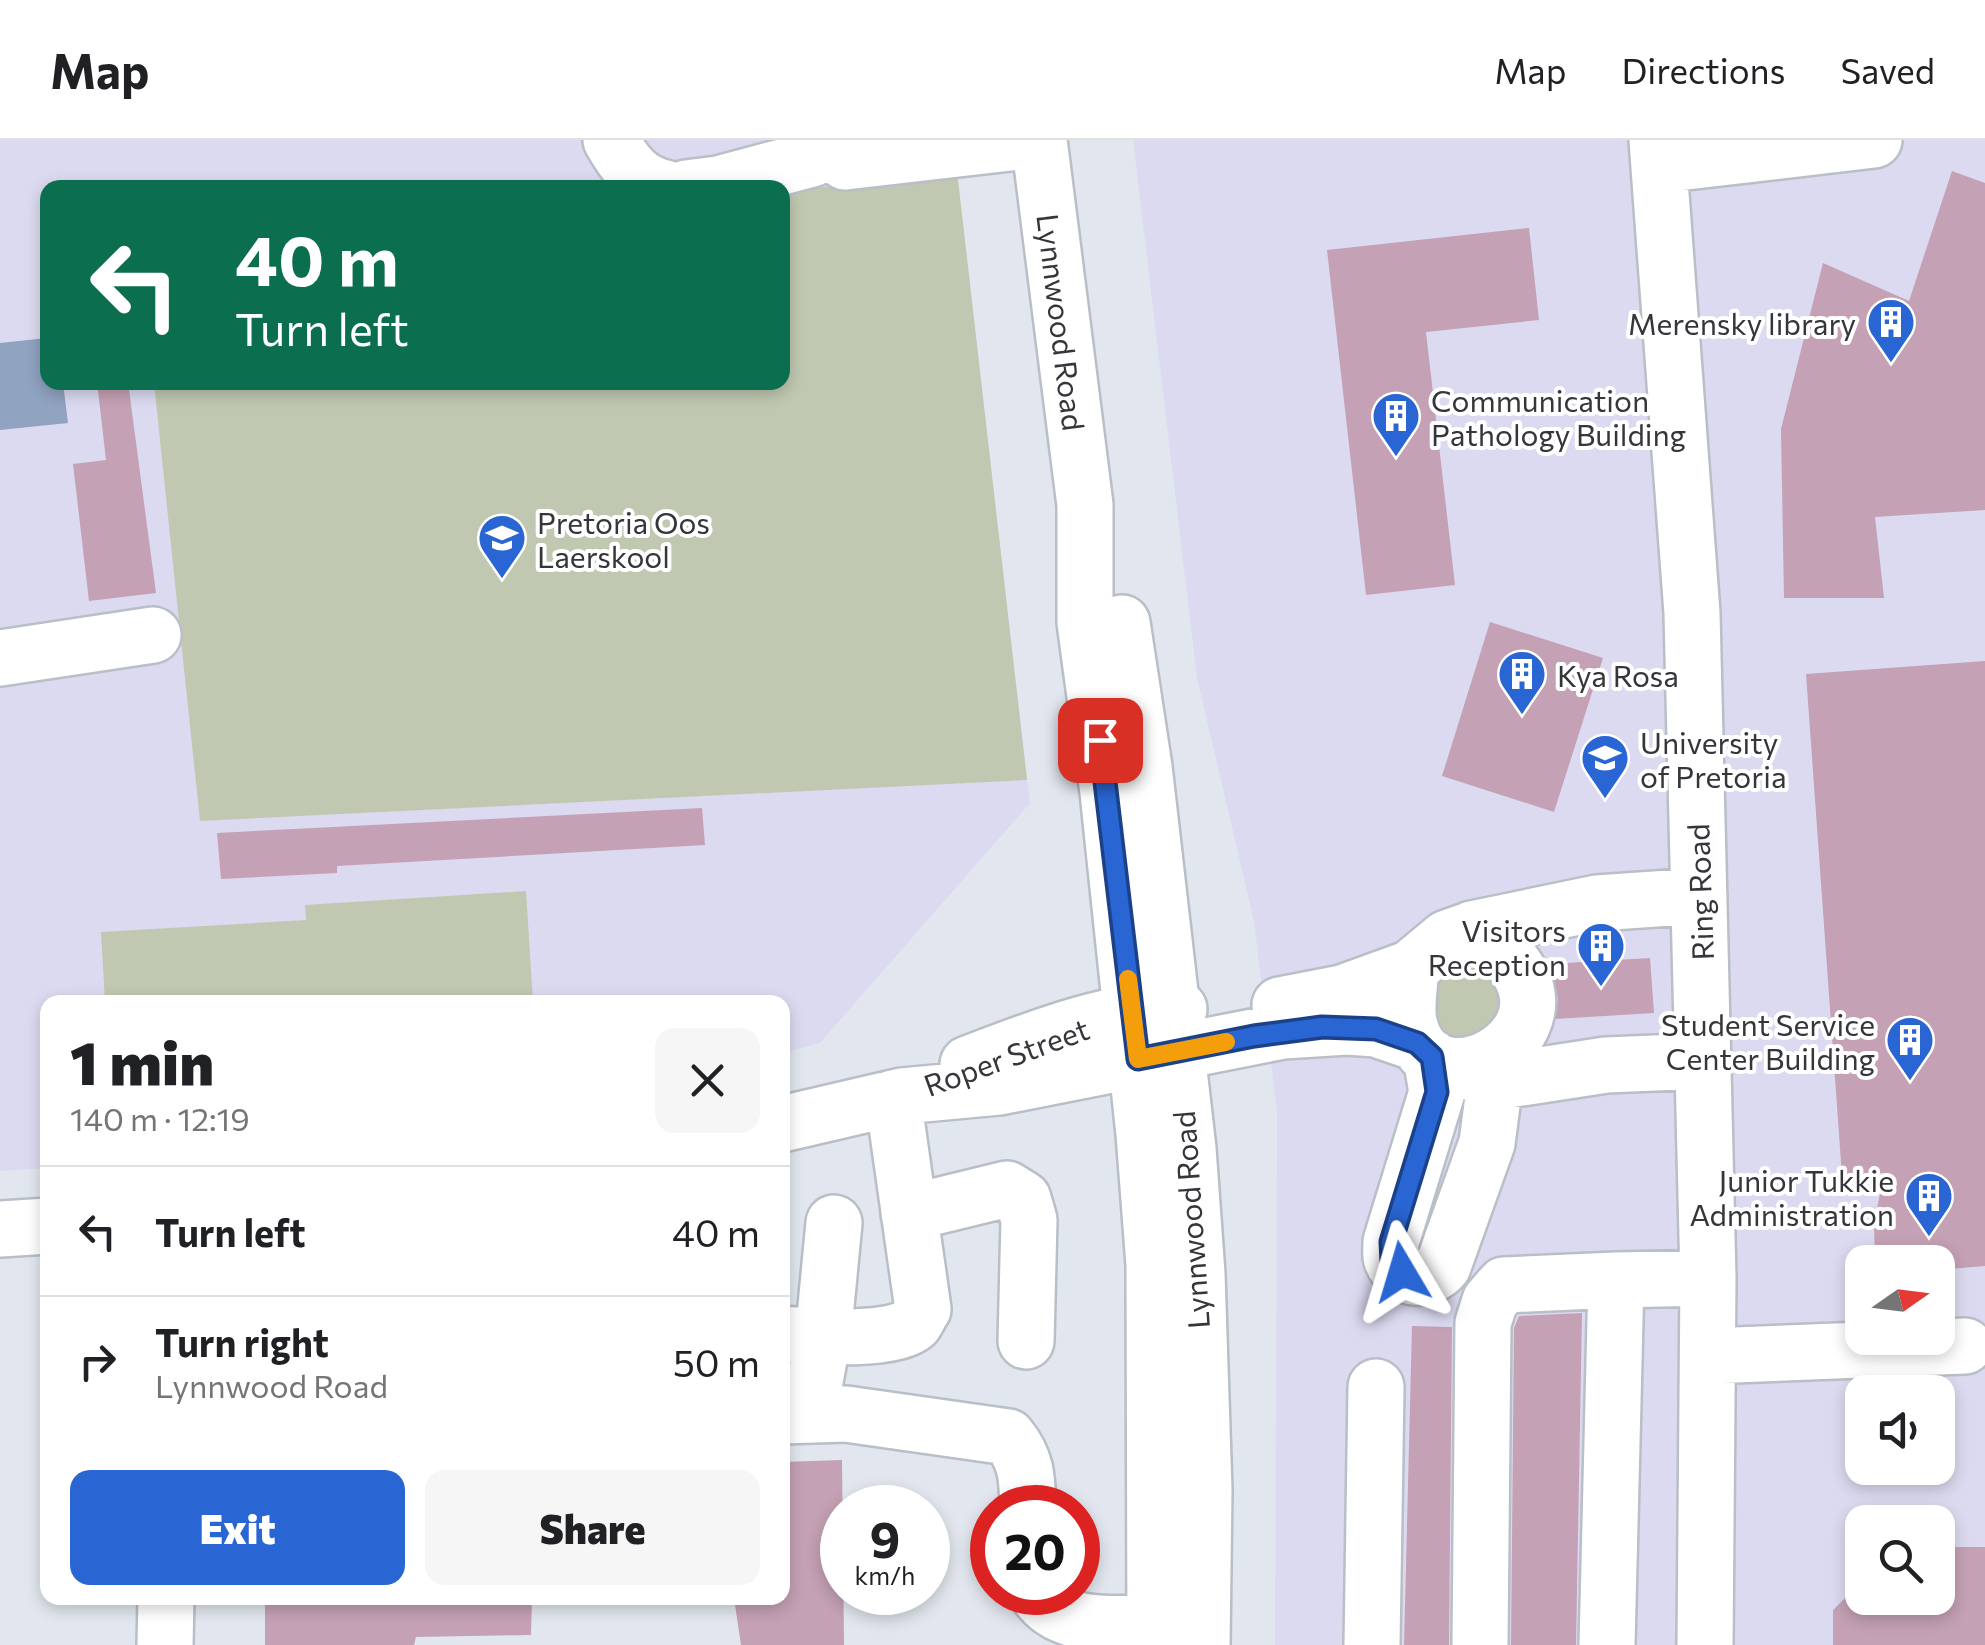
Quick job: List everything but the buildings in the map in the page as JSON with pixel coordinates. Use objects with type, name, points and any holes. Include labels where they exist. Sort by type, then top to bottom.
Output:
[{"type":"street","points":[[612,140],[626,166],[644,180]]},
{"type":"street","points":[[731,180],[829,150],[1037,140]]},
{"type":"street","name":"Lynnwood Road","points":[[1037,140],[1085,505],[1107,552],[1119,601],[1144,768],[1154,1033],[1188,1149],[1198,1274],[1204,1490],[1171,1638]]},
{"type":"street","points":[[1658,153],[1874,140]]},
{"type":"street","name":"Ring Road","points":[[1658,153],[1692,613],[1709,1356],[1705,1645]]},
{"type":"street","points":[[0,658],[152,634]]},
{"type":"street","points":[[1154,1033],[1319,998],[1411,968],[1447,938],[1490,942],[1597,903],[1699,912]]},
{"type":"street","points":[[1468,1057],[1520,1031],[1526,1011],[1519,970],[1490,942]]},
{"type":"street","points":[[1411,968],[1409,1021],[1468,1057]]},
{"type":"street","points":[[1154,1033],[1254,1036],[1322,1027],[1376,1029],[1468,1057],[1604,1032],[1704,1045]]},
{"type":"street","name":"Roper Street","points":[[790,1122],[898,1097],[1000,1087],[1154,1033]]},
{"type":"street","points":[[803,1336],[898,1332],[916,1322],[923,1309],[898,1097]]},
{"type":"street","points":[[909,1213],[1007,1189],[1023,1199],[1029,1220],[1026,1341]]},
{"type":"street","points":[[834,1223],[803,1336],[796,1415],[846,1414],[1008,1436],[1022,1454],[1027,1485]]},
{"type":"street","points":[[0,1229],[40,1226]]},
{"type":"street","points":[[1480,1645],[1483,1323],[1490,1302],[1504,1286],[1708,1278]]},
{"type":"street","points":[[1607,1645],[1616,1280]]},
{"type":"street","points":[[1709,1356],[1964,1346]]},
{"type":"street","points":[[1372,1645],[1376,1387]]},
{"type":"street","points":[[165,1645],[166,1605]]},
{"type":"street","points":[[1062,1615],[1171,1638]]},
{"type":"shaded area","name":"Pretoria Oos Laerskool","points":[[0,140],[953,140],[1030,803],[820,1043],[790,1051],[790,995],[40,995],[40,1168],[0,1171]]},
{"type":"shaded area","name":"University of Pretoria","points":[[1133,140],[1985,140],[1985,1645],[1275,1645],[1277,1113],[1254,921],[1197,678]]},
{"type":"shaded area","points":[[40,339],[40,390],[64,390],[68,423],[0,430],[0,343]]},
{"type":"green space","points":[[957,171],[1027,780],[200,821],[155,390],[790,390],[790,191]]},
{"type":"green space","points":[[526,891],[533,995],[105,995],[101,932],[306,920],[305,905]]},
{"type":"green space","points":[[1452,951],[1505,973],[1496,1034],[1449,1043],[1419,980]]},
{"type":"slow traffic","points":[[1128,979],[1138,1059],[1226,1042]]},
{"type":"place","name":"Merensky library","points":[[1891,364]]},
{"type":"place","name":"Communication Pathology Building","points":[[1396,458]]},
{"type":"place","name":"Pretoria Oos Laerskool","points":[[502,580]]},
{"type":"place","name":"Kya Rosa","points":[[1522,716]]},
{"type":"place","name":"University of Pretoria","points":[[1605,800]]},
{"type":"place","name":"Visitors Reception","points":[[1601,988]]},
{"type":"place","name":"Student Service Center Building","points":[[1910,1082]]},
{"type":"place","name":"Junior Tukkie Administration","points":[[1929,1238]]},
{"type":"route","points":[[1100,740],[1138,1059],[1322,1027],[1376,1029],[1417,1043],[1432,1057],[1437,1092],[1391,1242],[1390,1256],[1402,1272]]}]
